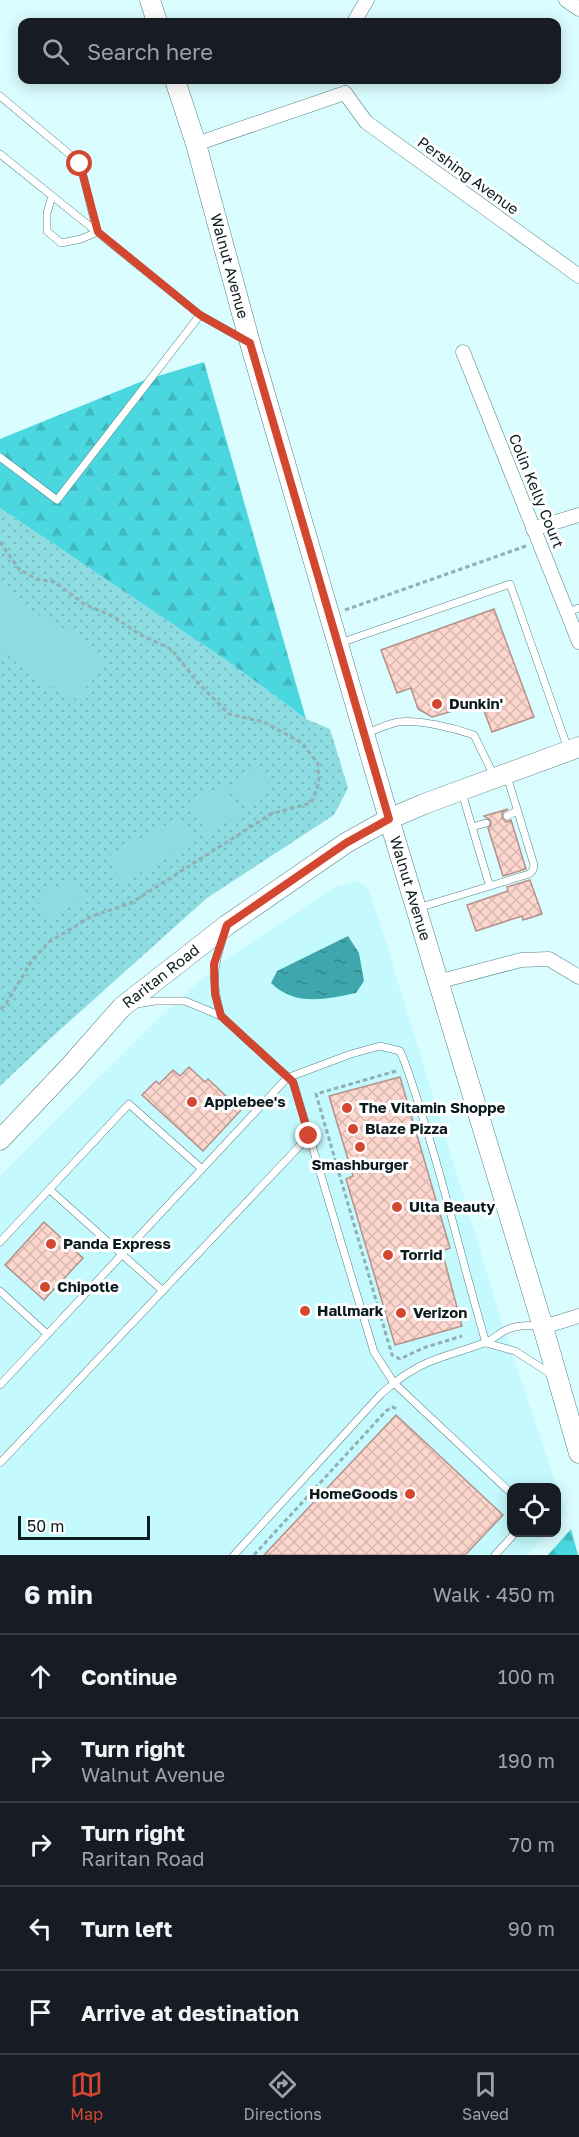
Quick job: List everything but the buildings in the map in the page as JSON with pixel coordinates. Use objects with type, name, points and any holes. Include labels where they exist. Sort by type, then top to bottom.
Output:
[{"type":"street","points":[[150,0],[156,18]]},
{"type":"street","points":[[356,18],[367,0]]},
{"type":"street","points":[[566,0],[579,9]]},
{"type":"street","name":"Walnut Avenue","points":[[177,84],[329,615],[437,982],[543,1326],[579,1453]]},
{"type":"street","points":[[196,144],[345,86]]},
{"type":"street","name":"Pershing Avenue","points":[[345,86],[366,122],[579,276]]},
{"type":"street","name":"Colin Kelly Court","points":[[463,352],[535,535],[573,610],[579,642]]},
{"type":"street","points":[[535,535],[579,515]]},
{"type":"street","name":"Raritan Road","points":[[0,1140],[122,1007],[227,925],[346,843],[389,819],[574,749]]},
{"type":"street","points":[[437,982],[521,960],[549,959],[579,977]]},
{"type":"street","points":[[543,1326],[579,1316]]},
{"type":"lane","points":[[0,96],[80,164],[98,232]]},
{"type":"lane","points":[[0,154],[200,315],[250,343]]},
{"type":"lane","points":[[52,196],[47,213],[47,231],[61,243],[81,239],[98,232]]},
{"type":"lane","points":[[0,457],[57,500],[200,315]]},
{"type":"lane","points":[[338,644],[510,584],[574,749]]},
{"type":"lane","points":[[364,734],[409,721],[449,727],[474,735],[501,776],[517,811],[534,865],[529,874],[489,884],[415,908]]},
{"type":"lane","points":[[462,790],[489,884]]},
{"type":"lane","points":[[507,816],[517,811]]},
{"type":"lane","points":[[472,827],[486,823]]},
{"type":"lane","points":[[221,1016],[215,994],[214,964],[227,925]]},
{"type":"lane","points":[[122,1007],[155,1000],[185,1001],[221,1016],[293,1082],[374,1352],[394,1383],[507,1489]]},
{"type":"lane","points":[[0,1386],[287,1078],[351,1054],[380,1046],[400,1051],[407,1068],[430,1141],[486,1343]]},
{"type":"lane","points":[[0,1242],[129,1104],[202,1169]]},
{"type":"lane","points":[[0,1463],[309,1136]]},
{"type":"lane","points":[[50,1190],[163,1292]]},
{"type":"lane","points":[[0,1291],[47,1334]]},
{"type":"lane","points":[[234,1555],[381,1394],[414,1368],[430,1360],[486,1343],[506,1330],[524,1325],[543,1326]]},
{"type":"lane","points":[[486,1343],[525,1356],[557,1379]]},
{"type":"lane","points":[[495,1555],[512,1537]]},
{"type":"path","points":[[329,615],[535,535]]},
{"type":"path","points":[[0,542],[20,570],[36,579],[55,582],[84,604],[114,616],[139,634],[171,649],[198,683],[229,714],[264,722],[302,743],[318,764],[319,783],[311,803],[271,814],[131,903],[92,916],[49,942],[31,962],[0,1010]]},
{"type":"path","points":[[407,1068],[316,1094],[392,1355],[400,1359],[423,1348],[462,1336]]},
{"type":"path","points":[[254,1555],[386,1411],[392,1407],[398,1409]]},
{"type":"shaded area","points":[[0,508],[232,664],[306,719],[330,729],[348,788],[334,815],[207,898],[0,1086]]},
{"type":"shaded area","points":[[0,581],[10,594],[34,612],[88,642],[97,657],[106,662],[99,665],[89,677],[86,700],[90,707],[45,683],[0,649]]},
{"type":"shaded area","points":[[259,768],[272,790],[246,806],[232,784]]},
{"type":"shaded area","points":[[224,785],[241,814],[207,833],[190,803]]},
{"type":"shaded area","points":[[179,818],[194,843],[122,883],[107,857]]},
{"type":"shaded area","points":[[71,879],[83,899],[48,919],[36,898]]},
{"type":"shaded area","points":[[356,881],[368,888],[509,1345],[556,1483],[507,1483],[507,1537],[543,1537],[527,1555],[0,1555],[0,1176],[171,1006],[223,961],[335,887]]},
{"type":"shaded area","points":[[561,1499],[565,1511],[561,1516]]},
{"type":"green space","points":[[204,362],[306,719],[232,664],[0,508],[0,439],[145,380]]},
{"type":"green space","points":[[571,1529],[578,1555],[548,1555]]},
{"type":"water","points":[[348,936],[359,953],[364,981],[356,993],[323,999],[301,998],[280,991],[271,983],[277,971]]},
{"type":"place","name":"Dunkin'","points":[[437,704]]},
{"type":"place","name":"Applebee's","points":[[192,1102]]},
{"type":"place","name":"The Vitamin Shoppe","points":[[347,1108]]},
{"type":"place","name":"Blaze Pizza","points":[[353,1129]]},
{"type":"place","name":"Smashburger","points":[[360,1147]]},
{"type":"place","name":"Ulta Beauty","points":[[397,1207]]},
{"type":"place","name":"Panda Express","points":[[51,1244]]},
{"type":"place","name":"Torrid","points":[[388,1255]]},
{"type":"place","name":"Chipotle","points":[[45,1287]]},
{"type":"place","name":"Hallmark","points":[[305,1311]]},
{"type":"place","name":"Verizon","points":[[401,1313]]},
{"type":"place","name":"HomeGoods","points":[[410,1494]]},
{"type":"route","points":[[80,164],[98,232],[200,315],[250,343],[389,819],[352,839],[227,925],[214,964],[215,994],[221,1016],[293,1082],[309,1136]]}]
